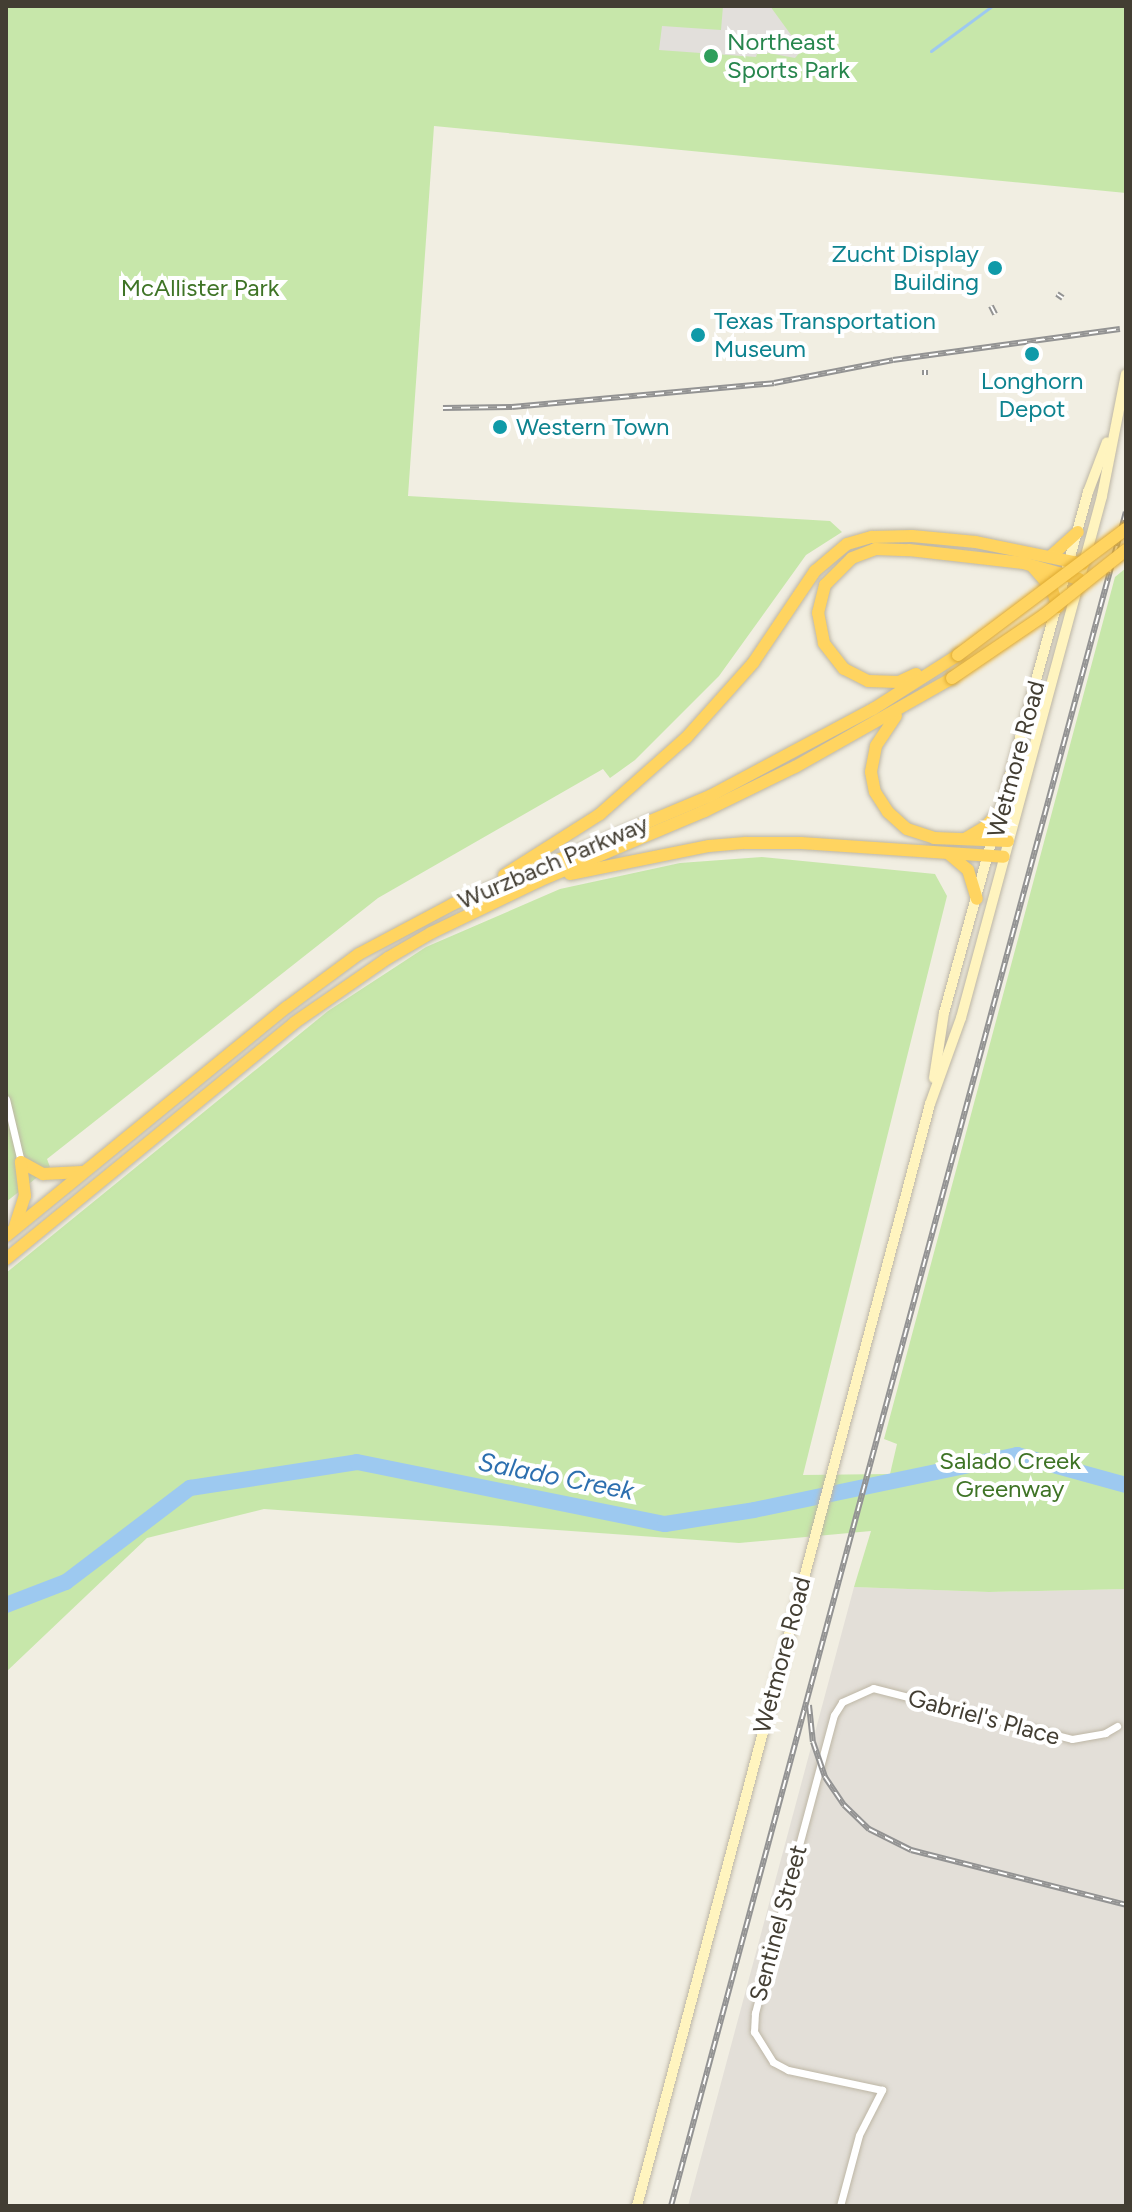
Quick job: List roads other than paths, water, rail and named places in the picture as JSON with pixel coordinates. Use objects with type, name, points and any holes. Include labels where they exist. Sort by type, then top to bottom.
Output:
[{"type":"highway","name":"Wurzbach Parkway","points":[[10,1233],[326,977],[384,939],[453,904],[710,796],[873,709],[958,655],[1126,529]]},
{"type":"highway","points":[[1051,556],[1078,532]]},
{"type":"highway","points":[[453,904],[577,830],[643,780],[737,681],[815,571],[847,544],[872,537],[912,536],[1051,556],[1077,563]]},
{"type":"highway","points":[[958,655],[899,682],[874,683],[852,674],[833,656],[819,628],[818,613],[825,585],[852,558],[875,549],[952,554],[1030,565],[1073,577]]},
{"type":"highway","name":"Wurzbach Parkway","points":[[6,1259],[340,988],[431,933],[539,881],[705,811],[904,707],[1043,616],[1126,550]]},
{"type":"highway","points":[[1030,565],[1052,589],[1058,607]]},
{"type":"highway","points":[[904,707],[883,731],[876,746],[871,772],[875,792],[888,812],[907,829],[934,838],[1008,841]]},
{"type":"highway","points":[[965,839],[984,828],[1002,809]]},
{"type":"highway","points":[[539,881],[641,858],[745,843],[1004,857]]},
{"type":"highway","points":[[946,852],[968,870],[977,899]]},
{"type":"highway","points":[[21,1162],[51,1175],[86,1171]]},
{"type":"highway","points":[[10,1233],[25,1196],[21,1162]]},
{"type":"main road","name":"Wetmore Road","points":[[637,2206],[930,1104],[961,1018],[1073,577],[1102,496],[1126,374]]},
{"type":"main road","name":"Wetmore Road","points":[[1077,563],[1078,532],[1088,492],[1116,417]]},
{"type":"main road","name":"Wetmore Road","points":[[930,1104],[944,1013],[1058,607],[1073,577]]},
{"type":"street","points":[[6,1099],[21,1162]]},
{"type":"street","name":"Gabriel's Place","points":[[852,1695],[873,1688],[1072,1739],[1105,1733],[1117,1726]]},
{"type":"street","name":"Sentinel Street","points":[[840,2206],[859,2135],[882,2090],[781,2066],[761,2048],[754,2032],[754,2022],[834,1715],[852,1695]]},
{"type":"waterway","points":[[931,51],[992,6]]},
{"type":"waterway","name":"Salado Creek","points":[[6,1605],[66,1582],[190,1488],[357,1462],[665,1524],[754,1510],[1017,1455],[1126,1485]]},
{"type":"railway","points":[[1057,294],[1063,298]]},
{"type":"railway","points":[[991,306],[995,314]]},
{"type":"railway","points":[[443,408],[512,407],[774,383],[893,360],[1120,329]]},
{"type":"railway","points":[[925,370],[925,375]]},
{"type":"railway","points":[[671,2206],[1126,512]]},
{"type":"railway","points":[[809,1705],[813,1742],[825,1777],[844,1805],[869,1829],[911,1850],[1126,1905]]},
{"type":"place","name":"Northeast Sports Park","points":[[711,56]]},
{"type":"place","name":"Zucht Display Building","points":[[995,268]]},
{"type":"place","name":"Texas Transportation Museum","points":[[698,335]]},
{"type":"place","name":"Longhorn Depot","points":[[1032,354]]},
{"type":"place","name":"Western Town","points":[[500,427]]},
{"type":"park label","name":"McAllister Park","points":[[200,288]]},
{"type":"park label","name":"Salado Creek Greenway","points":[[1010,1475]]}]
